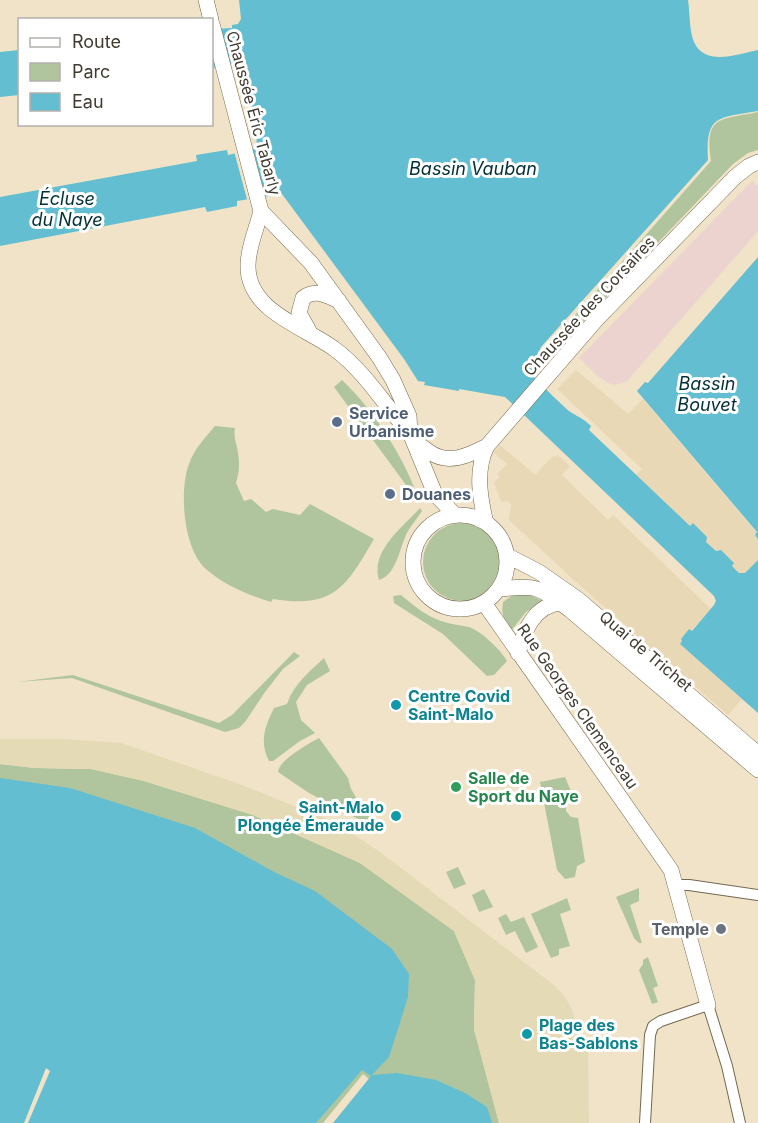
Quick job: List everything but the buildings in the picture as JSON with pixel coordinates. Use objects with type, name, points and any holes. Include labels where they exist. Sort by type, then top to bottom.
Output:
[{"type":"main road","name":"Chaussée Éric Tabarly","points":[[206,0],[210,18]]},
{"type":"main road","name":"Chaussée Éric Tabarly","points":[[213,30],[261,211],[311,263],[393,380],[409,416],[412,437],[435,494],[458,515]]},
{"type":"main road","name":"Chaussée des Corsaires","points":[[486,522],[479,494],[483,454],[490,443],[596,320],[735,177],[758,162]]},
{"type":"main road","name":"Chaussée Éric Tabarly","points":[[261,211],[248,266],[252,285],[260,299],[274,313],[312,334],[356,367],[412,437]]},
{"type":"main road","name":"Chaussée Éric Tabarly","points":[[312,334],[300,316],[299,308],[303,298],[314,293],[321,293],[339,301]]},
{"type":"main road","points":[[412,437],[431,453],[446,459],[469,456],[490,443]]},
{"type":"main road","name":"Chaussée Éric Tabarly","points":[[431,525],[435,494]]},
{"type":"main road","points":[[458,515],[479,494]]},
{"type":"main road","points":[[458,515],[486,522],[500,537],[508,556],[505,578],[500,589],[484,603],[471,609],[457,610],[431,599],[421,589],[414,569],[415,548],[421,535],[442,518],[458,515]]},
{"type":"main road","name":"Quai de Trichet","points":[[508,556],[539,572],[579,600],[758,754]]},
{"type":"main road","name":"Quai de Trichet","points":[[500,589],[528,586],[544,591],[758,770]]},
{"type":"main road","name":"Rue Georges Clemenceau","points":[[484,603],[671,870],[677,885],[708,1005]]},
{"type":"main road","points":[[518,653],[523,636],[532,620],[550,604],[561,603]]},
{"type":"street","points":[[677,885],[758,895]]},
{"type":"street","points":[[645,1123],[650,1035],[653,1026],[661,1021],[708,1005],[727,1066],[740,1123]]},
{"type":"shaded area","points":[[752,181],[758,186],[758,231],[627,381],[615,385],[599,377],[579,358]]},
{"type":"shaded area","points":[[576,370],[628,414],[643,399],[757,533],[755,535],[758,539],[758,560],[745,573],[739,573],[718,550],[716,551],[706,542],[706,537],[693,524],[690,526],[636,475],[642,469],[557,389]]},
{"type":"shaded area","points":[[500,445],[535,475],[552,457],[558,455],[570,466],[562,475],[608,520],[613,515],[711,609],[691,631],[689,629],[680,644],[742,699],[728,715],[509,520],[511,504],[507,501],[501,502],[494,482],[500,477],[497,474],[507,464],[493,452]]},
{"type":"green space","points":[[758,112],[758,150],[748,153],[733,164],[552,354],[546,348],[711,161],[709,146],[713,127],[725,119]]},
{"type":"green space","points":[[342,380],[378,422],[407,472],[420,504],[334,387]]},
{"type":"green space","points":[[215,426],[235,428],[239,465],[236,483],[244,501],[251,499],[266,512],[273,509],[300,515],[310,504],[374,539],[355,570],[336,591],[311,601],[273,599],[271,602],[228,585],[213,575],[198,560],[192,548],[185,519],[184,489],[191,459]]},
{"type":"green space","points":[[420,508],[422,511],[408,531],[394,566],[385,577],[379,580],[377,569],[384,549],[397,531]]},
{"type":"green space","points":[[462,523],[477,526],[489,535],[498,547],[501,562],[498,577],[489,589],[477,598],[462,601],[447,598],[435,589],[426,577],[423,562],[426,547],[435,535],[447,526]]},
{"type":"green space","points":[[401,595],[435,619],[469,627],[479,632],[496,646],[507,661],[494,675],[487,676],[443,634],[394,603],[393,596]]},
{"type":"green space","points":[[513,595],[530,595],[543,601],[526,612],[510,632],[502,606],[503,602]]},
{"type":"green space","points":[[294,652],[300,656],[283,669],[245,722],[239,728],[225,732],[72,678],[17,682],[73,675],[219,723],[232,715]]},
{"type":"green space","points":[[324,658],[330,671],[307,685],[296,702],[301,720],[315,733],[273,761],[269,761],[264,747],[264,734],[274,708],[287,704],[298,685]]},
{"type":"green space","points":[[319,738],[348,778],[351,789],[362,807],[379,823],[375,828],[309,793],[278,772],[283,762]]},
{"type":"green space","points":[[0,764],[35,768],[91,769],[144,781],[253,815],[360,863],[454,931],[475,980],[474,1029],[499,1123],[404,1123],[363,1074],[323,1123],[117,1123],[0,941]]},
{"type":"green space","points":[[565,777],[573,796],[566,803],[566,811],[571,817],[578,818],[585,862],[577,866],[575,877],[565,879],[557,870],[540,782]]},
{"type":"green space","points":[[458,867],[466,884],[454,889],[446,872]]},
{"type":"green space","points":[[639,888],[639,901],[630,905],[642,943],[634,938],[616,897]]},
{"type":"green space","points":[[484,889],[493,907],[479,912],[472,895]]},
{"type":"green space","points":[[567,898],[571,910],[560,914],[570,946],[559,949],[559,955],[551,958],[531,914]]},
{"type":"green space","points":[[506,914],[511,922],[524,917],[538,947],[526,953],[515,931],[506,935],[498,918]]},
{"type":"green space","points":[[648,957],[658,986],[653,988],[658,1002],[652,1004],[639,970],[643,960]]},
{"type":"sand","points":[[0,739],[64,739],[121,743],[242,785],[324,818],[364,841],[555,986],[565,997],[572,1009],[580,1039],[588,1040],[589,1123],[499,1123],[474,1029],[475,980],[454,931],[360,863],[253,815],[144,781],[91,769],[35,768],[0,764]]},
{"type":"water","name":"Bassin Vauban","points":[[239,0],[688,0],[691,32],[699,50],[714,57],[723,57],[758,50],[758,111],[724,117],[712,126],[709,134],[708,160],[541,347],[543,357],[530,373],[569,411],[591,426],[589,430],[690,526],[693,523],[707,537],[706,542],[716,551],[721,550],[734,563],[732,566],[739,573],[745,573],[758,560],[758,713],[680,644],[689,629],[692,631],[714,605],[716,601],[714,596],[505,397],[424,385],[425,382],[418,381],[282,194],[237,201],[237,206],[207,212],[205,207],[0,246],[0,197],[197,161],[196,155],[227,150],[228,155],[254,149],[257,144],[250,92],[247,92],[247,66],[237,66],[236,62],[213,68],[213,29],[232,28],[232,25],[238,24],[241,19]]},
{"type":"water","points":[[18,50],[18,95],[0,97],[0,52]]},
{"type":"water","name":"Bassin Bouvet","points":[[758,257],[758,539],[755,535],[757,532],[637,391],[645,382],[648,383]]},
{"type":"water","points":[[0,778],[70,788],[195,828],[274,872],[315,891],[392,949],[409,974],[408,997],[389,1057],[372,1075],[397,1073],[436,1080],[465,1093],[487,1107],[492,1123],[333,1123],[371,1076],[362,1070],[316,1123],[0,1123]]},
{"type":"pier","points":[[252,146],[266,199],[248,203],[234,151]]},
{"type":"pier","points":[[46,1068],[50,1071],[28,1123],[24,1123]]},
{"type":"place","name":"Service Urbanisme","points":[[337,422]]},
{"type":"place","name":"Douanes","points":[[390,494]]},
{"type":"place","name":"Centre Covid Saint-Malo","points":[[396,705]]},
{"type":"place","name":"Salle de Sport du Naye","points":[[456,787]]},
{"type":"place","name":"Saint-Malo Plongée Émeraude","points":[[396,816]]},
{"type":"place","name":"Temple","points":[[721,929]]},
{"type":"place","name":"Plage des Bas-Sablons","points":[[527,1034]]},
{"type":"water label","name":"Écluse du Naye","points":[[67,209]]}]
